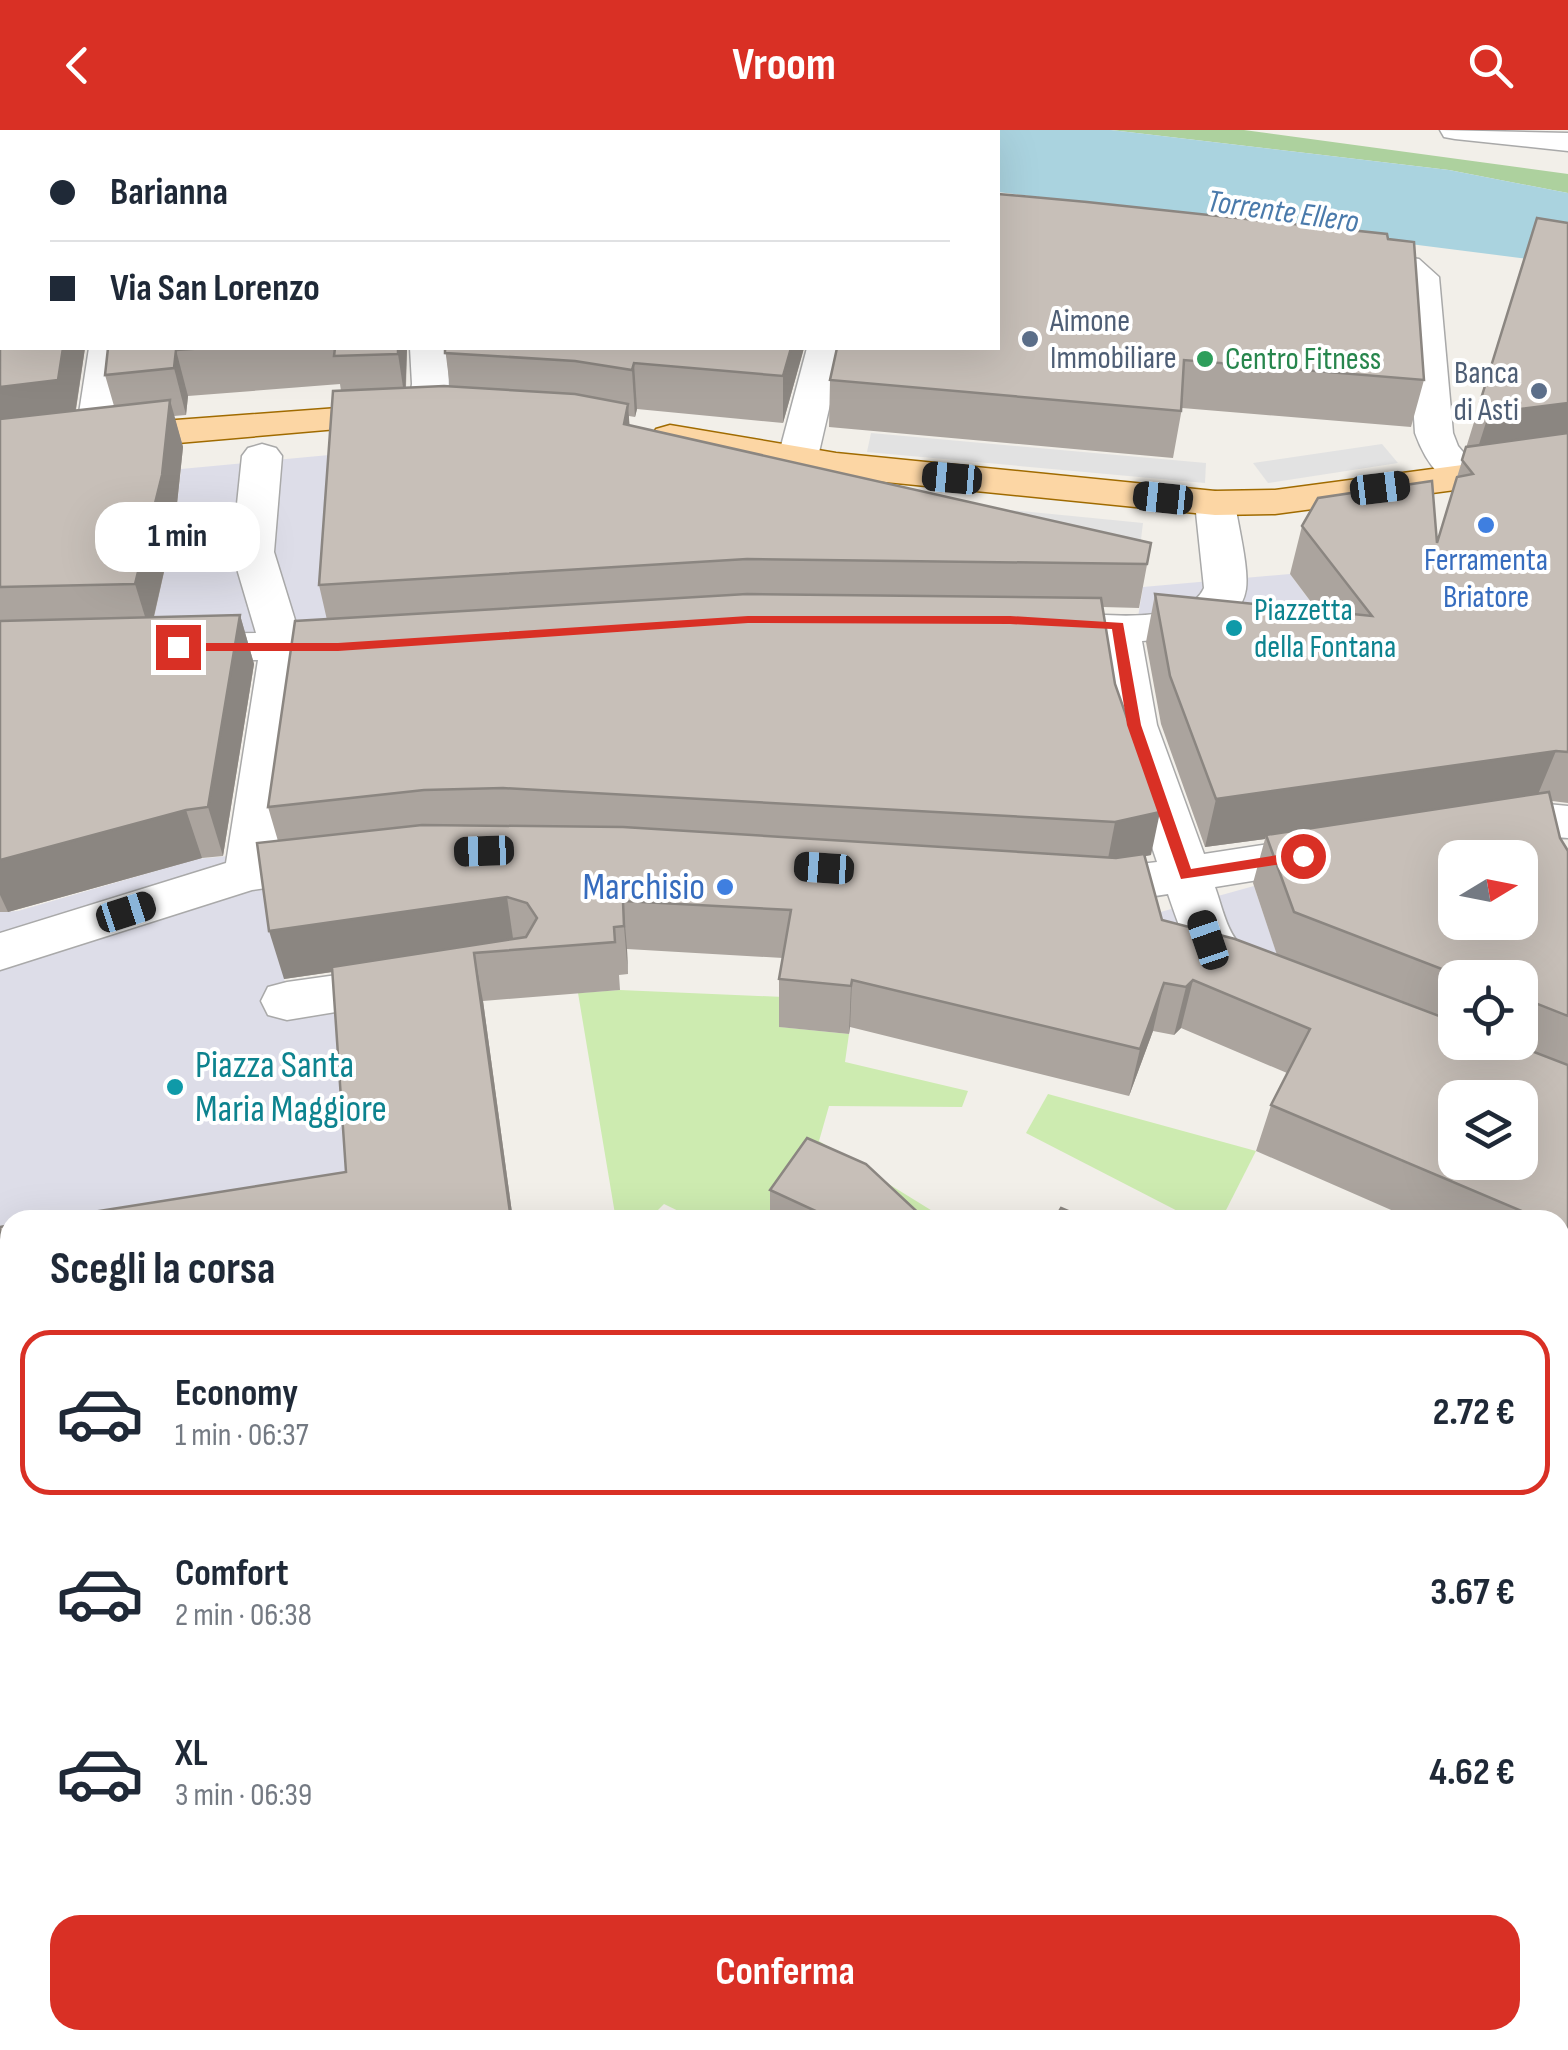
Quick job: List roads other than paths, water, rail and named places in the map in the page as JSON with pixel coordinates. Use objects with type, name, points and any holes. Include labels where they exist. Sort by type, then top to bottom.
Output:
[{"type":"main road","points":[[0,452],[94,439],[426,414],[465,415]]},
{"type":"main road","points":[[642,432],[798,461],[1215,503],[1275,502],[1568,463]]},
{"type":"street","points":[[1455,130],[1568,142]]},
{"type":"street","points":[[1303,255],[1395,264],[1422,277],[1434,433],[1440,449],[1465,478]]},
{"type":"street","points":[[94,439],[107,350]]},
{"type":"street","points":[[426,414],[431,384],[428,350]]},
{"type":"street","points":[[798,461],[825,350]]},
{"type":"street","points":[[249,873],[282,647],[254,552],[262,456]]},
{"type":"street","points":[[991,620],[1118,626],[1200,622],[1218,610],[1225,588],[1215,503]]},
{"type":"street","points":[[1118,626],[1134,725],[1218,955],[1233,967],[1289,991]]},
{"type":"street","points":[[144,647],[404,643]]},
{"type":"street","points":[[1440,834],[1562,837]]},
{"type":"street","points":[[1041,881],[1114,884],[1381,844]]},
{"type":"street","points":[[0,952],[249,873],[376,859]]},
{"type":"street","points":[[287,1002],[458,977]]},
{"type":"water","name":"Torrente Ellero","points":[[1000,130],[1111,130],[1449,170],[1568,193],[1568,264],[1000,192]]},
{"type":"place","name":"Aimone Immobiliare","points":[[1030,339]]},
{"type":"place","name":"Centro Fitness","points":[[1205,359]]},
{"type":"place","name":"Banca di Asti","points":[[1539,391]]},
{"type":"place","name":"Ferramenta Briatore","points":[[1486,525]]},
{"type":"place","name":"Piazzetta della Fontana","points":[[1234,628]]},
{"type":"place","name":"Marchisio","points":[[725,887]]},
{"type":"place","name":"Piazza Santa Maria Maggiore","points":[[175,1087]]}]
